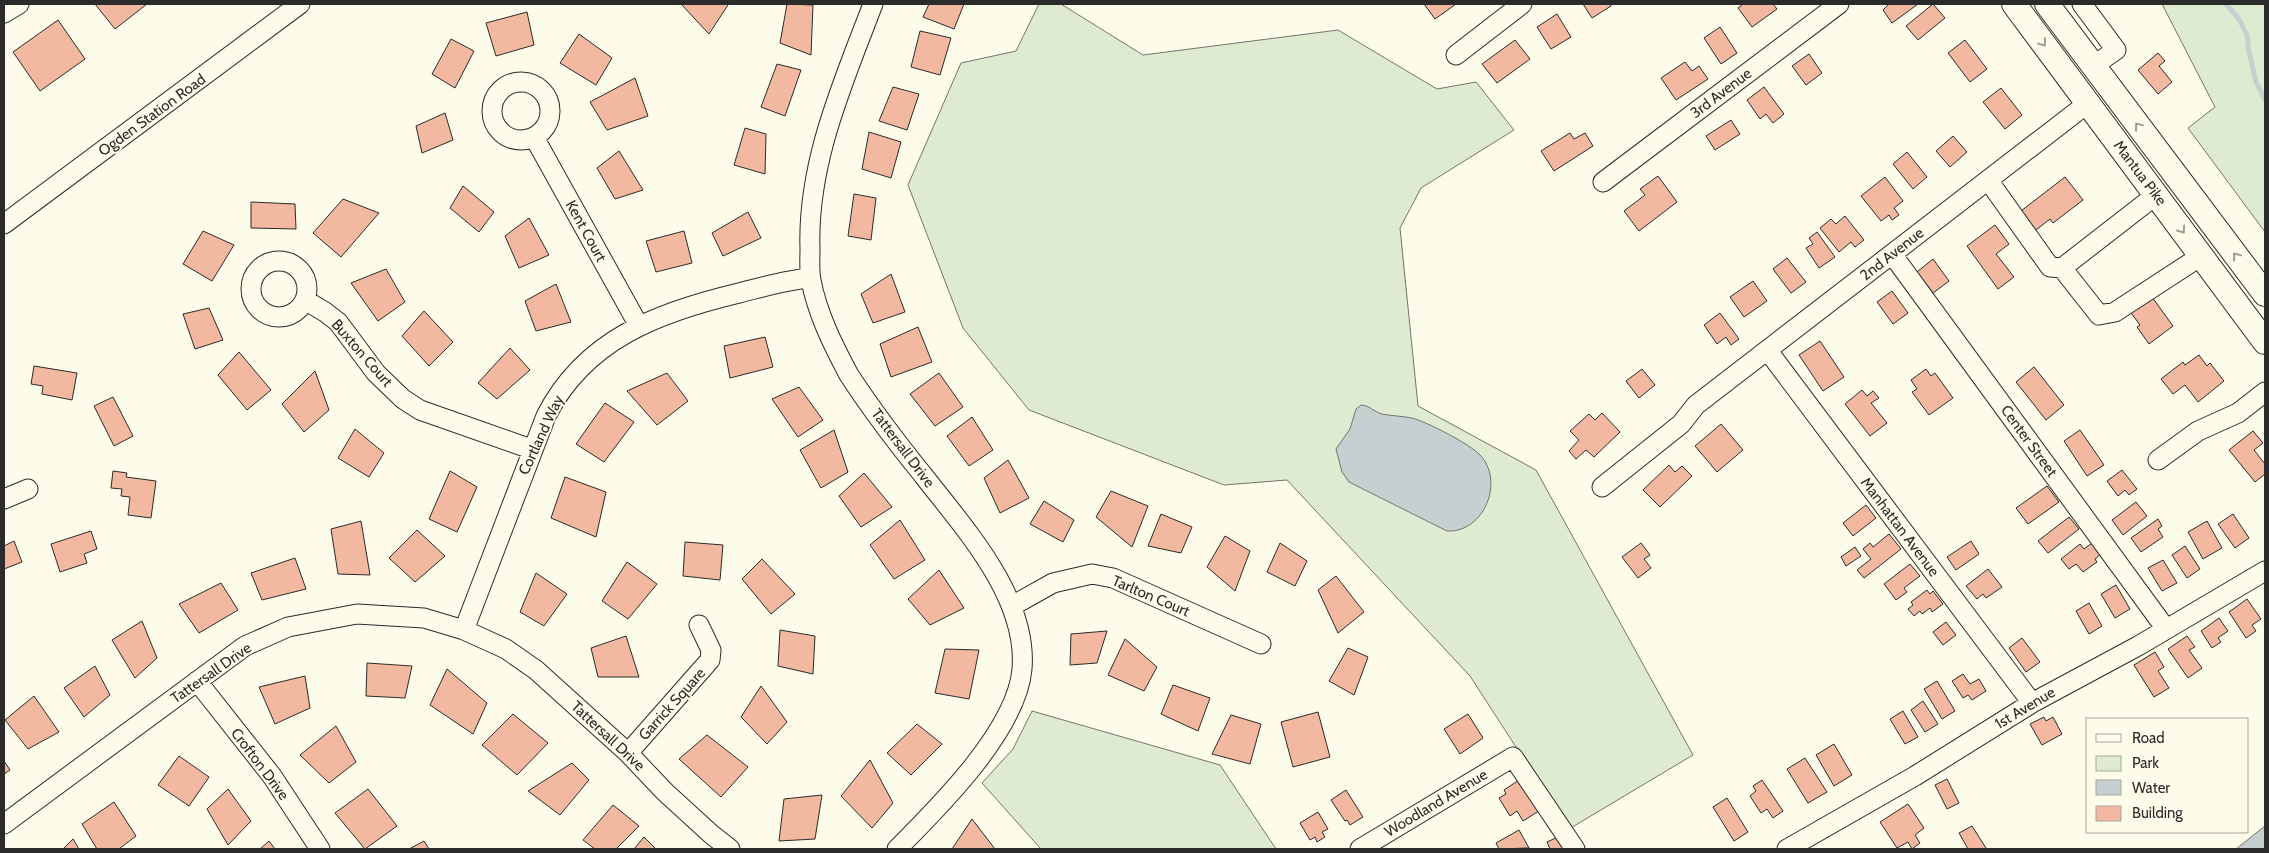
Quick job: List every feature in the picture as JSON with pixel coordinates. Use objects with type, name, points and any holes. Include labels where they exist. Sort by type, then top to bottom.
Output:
[{"type":"main road","name":"Mantua Pike","points":[[2014,4],[2265,342]]},
{"type":"main road","name":"Mantua Pike","points":[[2047,4],[2265,294]]},
{"type":"street","points":[[4,13],[20,4]]},
{"type":"street","name":"Ogden Station Road","points":[[4,224],[300,4]]},
{"type":"street","name":"Tattersall Drive","points":[[873,4],[842,83],[825,136],[813,191],[809,222],[810,278],[835,348],[849,375],[898,444],[956,518],[992,568],[1012,606],[1020,629],[1022,670],[1015,697],[998,730],[976,762],[936,810],[897,849]]},
{"type":"street","points":[[1456,55],[1522,4]]},
{"type":"street","name":"3rd Avenue","points":[[1603,182],[1839,4]]},
{"type":"street","points":[[2082,4],[2116,50],[2093,66]]},
{"type":"street","name":"2nd Avenue","points":[[1602,486],[1681,424],[1696,405],[2088,103]]},
{"type":"street","name":"Kent Court","points":[[534,137],[639,326]]},
{"type":"street","points":[[1988,180],[2050,267],[2062,268],[2156,195]]},
{"type":"street","name":"Center Street","points":[[1892,254],[2166,629]]},
{"type":"street","points":[[2062,268],[2099,315],[2114,312],[2201,256]]},
{"type":"street","name":"Cortland Way","points":[[464,630],[532,449],[555,397],[569,379],[597,351],[639,326],[706,301],[793,280],[810,278]]},
{"type":"street","name":"Buxton Court","points":[[305,300],[338,322],[376,373],[403,399],[420,410],[532,449]]},
{"type":"street","name":"Manhattan Avenue","points":[[1768,351],[2032,702]]},
{"type":"street","points":[[2158,460],[2198,431],[2238,413],[2265,392]]},
{"type":"street","points":[[4,499],[28,489]]},
{"type":"street","name":"1st Avenue","points":[[1788,849],[1915,776],[2032,702],[2166,629],[2265,571]]},
{"type":"street","name":"Tarlton Court","points":[[1012,606],[1053,583],[1092,574],[1114,578],[1260,644]]},
{"type":"street","name":"Tattersall Drive","points":[[4,824],[245,646],[288,628],[326,620],[357,614],[393,615],[424,618],[464,630],[506,649],[536,670],[628,753],[665,792],[730,849]]},
{"type":"street","name":"Garrick Square","points":[[628,753],[710,660],[711,650],[699,625]]},
{"type":"street","name":"Crofton Drive","points":[[197,681],[272,776],[320,849]]},
{"type":"street","name":"Woodland Avenue","points":[[1360,849],[1513,757],[1576,849]]},
{"type":"green space","points":[[1039,4],[1061,4],[1143,55],[1338,30],[1437,89],[1476,82],[1514,130],[1421,188],[1400,228],[1418,406],[1536,470],[1693,755],[1569,829],[1470,676],[1287,480],[1224,485],[1029,410],[963,328],[908,185],[961,63],[1016,51]]},
{"type":"green space","points":[[2162,4],[2265,4],[2265,232],[2188,128],[2215,107]]},
{"type":"green space","points":[[1032,711],[1220,765],[1276,849],[1041,849],[982,783],[1013,749]]},
{"type":"water","points":[[1361,405],[1382,414],[1412,418],[1428,424],[1475,450],[1480,455],[1487,466],[1491,478],[1490,491],[1487,504],[1471,524],[1460,529],[1447,531],[1349,482],[1342,472],[1336,449],[1350,429],[1356,409]]},
{"type":"water","points":[[2265,826],[2265,849],[2236,849]]},
{"type":"building","points":[[95,4],[147,4],[115,29]]},
{"type":"building","points":[[681,4],[726,4],[728,5],[709,34]]},
{"type":"building","points":[[787,4],[813,5],[811,55],[780,43]]},
{"type":"building","points":[[929,4],[964,4],[954,29],[923,17]]},
{"type":"building","points":[[1424,4],[1456,4],[1435,19]]},
{"type":"building","points":[[1583,4],[1610,4],[1611,6],[1592,18]]},
{"type":"building","points":[[1743,4],[1773,4],[1777,9],[1752,27],[1738,8]]},
{"type":"building","points":[[1887,4],[1918,4],[1892,23],[1883,10]]},
{"type":"building","points":[[1933,4],[1945,18],[1918,40],[1906,26]]},
{"type":"building","points":[[527,12],[534,45],[496,56],[486,23]]},
{"type":"building","points":[[1557,14],[1571,37],[1551,49],[1537,27]]},
{"type":"building","points":[[58,20],[85,59],[40,91],[13,52]]},
{"type":"building","points":[[1720,27],[1737,53],[1721,64],[1704,38]]},
{"type":"building","points":[[920,31],[951,38],[940,75],[911,67]]},
{"type":"building","points":[[579,34],[612,58],[596,85],[560,63]]},
{"type":"building","points":[[451,39],[474,51],[455,88],[432,74]]},
{"type":"building","points":[[1515,40],[1530,59],[1497,83],[1482,64]]},
{"type":"building","points":[[1965,40],[1987,69],[1970,82],[1948,53]]},
{"type":"building","points":[[2158,53],[2165,61],[2159,66],[2172,82],[2158,94],[2138,70]]},
{"type":"building","points":[[1809,54],[1822,73],[1806,85],[1792,66]]},
{"type":"building","points":[[1685,62],[1692,71],[1699,66],[1708,79],[1676,100],[1661,78]]},
{"type":"building","points":[[777,64],[801,70],[785,116],[761,107]]},
{"type":"building","points":[[635,78],[648,116],[607,130],[590,102]]},
{"type":"building","points":[[893,87],[919,94],[907,130],[879,121]]},
{"type":"building","points":[[1764,87],[1784,114],[1773,123],[1766,114],[1760,119],[1747,100]]},
{"type":"building","points":[[2001,88],[2022,115],[2005,129],[1983,102]]},
{"type":"building","points":[[445,113],[453,140],[422,153],[416,126]]},
{"type":"building","points":[[1731,120],[1740,134],[1715,150],[1706,136]]},
{"type":"building","points":[[745,128],[766,134],[765,174],[734,165]]},
{"type":"building","points":[[869,132],[901,142],[891,178],[862,169]]},
{"type":"building","points":[[1570,133],[1574,139],[1585,133],[1593,146],[1554,171],[1541,151]]},
{"type":"building","points":[[1953,136],[1967,152],[1950,167],[1936,151]]},
{"type":"building","points":[[619,151],[643,190],[615,199],[597,168]]},
{"type":"building","points":[[1907,152],[1927,177],[1913,189],[1893,164]]},
{"type":"building","points":[[1658,176],[1677,202],[1639,231],[1624,211],[1645,195],[1640,189]]},
{"type":"building","points":[[1885,177],[1903,201],[1894,208],[1899,215],[1892,220],[1889,215],[1881,221],[1861,196]]},
{"type":"building","points":[[2065,177],[2083,200],[2053,223],[2050,219],[2036,230],[2021,211]]},
{"type":"building","points":[[463,186],[494,212],[479,232],[450,208]]},
{"type":"building","points":[[854,194],[876,198],[871,240],[848,236]]},
{"type":"building","points":[[343,199],[379,213],[341,257],[313,233]]},
{"type":"building","points":[[251,202],[295,204],[296,229],[251,228]]},
{"type":"building","points":[[748,212],[761,238],[723,256],[712,233]]},
{"type":"building","points":[[1845,216],[1864,240],[1855,247],[1851,242],[1839,252],[1820,228],[1831,219],[1836,224]]},
{"type":"building","points":[[529,218],[549,255],[519,268],[505,236]]},
{"type":"building","points":[[1995,225],[2009,244],[1996,254],[2014,277],[1998,289],[1967,246]]},
{"type":"building","points":[[203,231],[234,245],[212,281],[183,264]]},
{"type":"building","points":[[684,231],[692,263],[656,272],[646,241]]},
{"type":"building","points":[[1817,232],[1835,257],[1819,268],[1806,248],[1813,244],[1809,238]]},
{"type":"building","points":[[1787,258],[1806,282],[1791,293],[1773,269]]},
{"type":"building","points":[[1933,259],[1949,281],[1933,293],[1917,272]]},
{"type":"building","points":[[386,269],[405,302],[378,321],[351,283]]},
{"type":"building","points":[[891,274],[905,312],[873,323],[861,294]]},
{"type":"building","points":[[1753,281],[1767,301],[1744,317],[1730,297]]},
{"type":"building","points":[[556,284],[571,322],[536,331],[525,301]]},
{"type":"building","points":[[1892,291],[1908,313],[1893,324],[1877,302]]},
{"type":"building","points":[[2152,297],[2173,326],[2149,344],[2137,327],[2140,325],[2131,313]]},
{"type":"building","points":[[209,308],[223,340],[195,349],[183,314]]},
{"type":"building","points":[[424,311],[453,342],[429,366],[402,336]]},
{"type":"building","points":[[1720,313],[1739,339],[1731,345],[1726,337],[1717,344],[1704,325]]},
{"type":"building","points":[[918,327],[932,362],[891,377],[880,344]]},
{"type":"building","points":[[765,337],[773,367],[730,378],[724,346]]},
{"type":"building","points":[[1820,341],[1844,377],[1823,391],[1799,355]]},
{"type":"building","points":[[510,348],[530,370],[497,399],[478,383]]},
{"type":"building","points":[[239,352],[271,390],[247,410],[218,375]]},
{"type":"building","points":[[2199,355],[2207,366],[2210,363],[2224,381],[2198,402],[2185,385],[2173,394],[2161,379],[2183,362],[2185,365]]},
{"type":"building","points":[[34,366],[77,373],[72,400],[42,394],[43,386],[31,384]]},
{"type":"building","points":[[2034,367],[2064,405],[2046,420],[2016,382]]},
{"type":"building","points":[[1642,369],[1655,385],[1639,398],[1626,381]]},
{"type":"building","points":[[1926,369],[1931,376],[1935,373],[1953,398],[1929,415],[1912,392],[1917,389],[1911,380]]},
{"type":"building","points":[[315,371],[329,410],[304,432],[282,404]]},
{"type":"building","points":[[667,373],[688,401],[657,425],[627,391]]},
{"type":"building","points":[[939,373],[963,407],[935,426],[910,394]]},
{"type":"building","points":[[799,387],[823,420],[798,437],[772,399]]},
{"type":"building","points":[[1862,390],[1867,396],[1873,391],[1879,398],[1871,403],[1887,423],[1870,436],[1845,404]]},
{"type":"building","points":[[113,397],[133,436],[114,446],[94,406]]},
{"type":"building","points":[[605,403],[634,422],[604,462],[576,444]]},
{"type":"building","points":[[1602,413],[1620,432],[1594,457],[1586,450],[1576,459],[1569,451],[1579,440],[1570,431],[1589,414],[1595,420]]},
{"type":"building","points":[[972,417],[993,450],[969,466],[947,436]]},
{"type":"building","points":[[1721,424],[1743,450],[1717,472],[1695,446]]},
{"type":"building","points":[[355,429],[384,453],[369,477],[338,458]]},
{"type":"building","points":[[834,430],[848,472],[821,488],[800,450]]},
{"type":"building","points":[[2080,430],[2104,465],[2087,476],[2064,441]]},
{"type":"building","points":[[2253,431],[2263,443],[2254,450],[2265,464],[2265,474],[2255,482],[2229,450]]},
{"type":"building","points":[[1008,460],[1029,498],[1000,513],[984,478]]},
{"type":"building","points":[[1669,465],[1675,472],[1682,466],[1692,476],[1660,507],[1643,490]]},
{"type":"building","points":[[2122,470],[2137,489],[2129,495],[2125,490],[2118,496],[2107,481]]},
{"type":"building","points":[[113,471],[127,473],[126,477],[156,481],[151,518],[128,515],[130,497],[121,496],[122,489],[111,488]]},
{"type":"building","points":[[450,471],[477,487],[457,532],[429,519]]},
{"type":"building","points":[[864,473],[892,507],[861,527],[839,496]]},
{"type":"building","points":[[565,477],[606,492],[596,537],[551,518]]},
{"type":"building","points":[[2047,486],[2059,502],[2028,524],[2016,508]]},
{"type":"building","points":[[1111,491],[1148,506],[1132,547],[1096,517]]},
{"type":"building","points":[[1044,501],[1074,520],[1063,542],[1030,524]]},
{"type":"building","points":[[2136,502],[2147,516],[2123,535],[2112,520]]},
{"type":"building","points":[[1866,505],[1876,518],[1853,536],[1843,523]]},
{"type":"building","points":[[1161,514],[1192,527],[1181,553],[1148,546]]},
{"type":"building","points":[[2233,514],[2249,538],[2235,548],[2218,524]]},
{"type":"building","points":[[2069,517],[2079,529],[2048,553],[2038,541]]},
{"type":"building","points":[[2158,519],[2162,526],[2158,529],[2163,537],[2141,552],[2131,538]]},
{"type":"building","points":[[900,520],[925,560],[894,579],[870,545]]},
{"type":"building","points":[[361,521],[370,575],[338,574],[331,529]]},
{"type":"building","points":[[2207,521],[2222,548],[2203,559],[2188,532]]},
{"type":"building","points":[[417,530],[445,556],[415,582],[389,558]]},
{"type":"building","points":[[91,531],[97,549],[84,554],[87,563],[60,572],[51,544]]},
{"type":"building","points":[[1889,534],[1901,549],[1864,578],[1857,570],[1871,559],[1863,549],[1870,543],[1873,547]]},
{"type":"building","points":[[1225,536],[1250,551],[1235,591],[1207,567]]},
{"type":"building","points":[[14,541],[22,562],[4,569],[4,546]]},
{"type":"building","points":[[1971,541],[1979,554],[1956,570],[1947,557]]},
{"type":"building","points":[[685,542],[723,545],[720,580],[683,576]]},
{"type":"building","points":[[1280,543],[1307,561],[1295,586],[1267,572]]},
{"type":"building","points":[[1641,543],[1650,555],[1644,559],[1651,568],[1638,578],[1622,557]]},
{"type":"building","points":[[2092,543],[2101,554],[2095,559],[2097,562],[2083,572],[2076,564],[2069,569],[2061,559],[2080,544],[2084,549]]},
{"type":"building","points":[[2185,546],[2200,569],[2187,578],[2172,555]]},
{"type":"building","points":[[1855,547],[1861,556],[1846,566],[1841,557]]},
{"type":"building","points":[[295,558],[306,589],[262,600],[251,573]]},
{"type":"building","points":[[762,559],[795,594],[771,614],[742,579]]},
{"type":"building","points":[[2163,560],[2177,583],[2162,591],[2148,568]]},
{"type":"building","points":[[627,562],[657,584],[628,619],[602,601]]},
{"type":"building","points":[[1910,564],[1920,576],[1904,588],[1907,592],[1896,600],[1884,584]]},
{"type":"building","points":[[1988,569],[2002,587],[1986,598],[1983,594],[1977,599],[1966,586]]},
{"type":"building","points":[[939,570],[964,608],[930,625],[908,599]]},
{"type":"building","points":[[536,573],[567,594],[544,626],[520,612]]},
{"type":"building","points":[[1336,576],[1364,612],[1338,633],[1318,590]]},
{"type":"building","points":[[221,583],[238,610],[199,633],[179,604]]},
{"type":"building","points":[[2116,585],[2130,609],[2115,618],[2101,594]]},
{"type":"building","points":[[1927,590],[1930,594],[1933,591],[1943,604],[1932,612],[1930,608],[1922,614],[1920,611],[1914,616],[1908,609],[1913,605],[1911,602]]},
{"type":"building","points":[[2247,599],[2261,619],[2252,625],[2256,631],[2246,638],[2229,612]]},
{"type":"building","points":[[2089,603],[2102,626],[2089,634],[2076,611]]},
{"type":"building","points":[[2219,618],[2228,631],[2218,638],[2221,642],[2212,648],[2201,631]]},
{"type":"building","points":[[142,621],[157,658],[135,678],[112,640]]},
{"type":"building","points":[[1946,622],[1956,635],[1943,645],[1933,632]]},
{"type":"building","points":[[780,630],[815,636],[813,674],[778,666]]},
{"type":"building","points":[[1107,631],[1097,663],[1070,665],[1071,634]]},
{"type":"building","points":[[626,636],[639,677],[598,677],[591,648]]},
{"type":"building","points":[[2187,636],[2195,647],[2189,650],[2202,668],[2188,678],[2168,649]]},
{"type":"building","points":[[2022,638],[2040,662],[2026,672],[2009,648]]},
{"type":"building","points":[[1125,639],[1157,667],[1144,691],[1108,675]]},
{"type":"building","points":[[1348,648],[1368,657],[1354,695],[1329,681]]},
{"type":"building","points":[[945,649],[979,650],[969,699],[935,693]]},
{"type":"building","points":[[2155,652],[2164,667],[2158,671],[2169,688],[2154,697],[2134,665]]},
{"type":"building","points":[[367,663],[412,666],[405,698],[366,696]]},
{"type":"building","points":[[95,666],[110,695],[84,717],[64,688]]},
{"type":"building","points":[[447,669],[487,703],[473,734],[430,705]]},
{"type":"building","points":[[1963,674],[1970,684],[1979,679],[1986,691],[1972,700],[1968,695],[1963,698],[1952,681]]},
{"type":"building","points":[[305,676],[310,708],[275,724],[259,687]]},
{"type":"building","points":[[1937,681],[1955,711],[1942,719],[1924,689]]},
{"type":"building","points":[[1173,685],[1210,698],[1198,731],[1161,714]]},
{"type":"building","points":[[761,686],[787,722],[767,744],[741,717]]},
{"type":"building","points":[[34,696],[59,732],[28,749],[5,720]]},
{"type":"building","points":[[1923,701],[1938,724],[1925,732],[1911,710]]},
{"type":"building","points":[[1903,711],[1918,737],[1905,744],[1890,719]]},
{"type":"building","points":[[1318,712],[1330,757],[1293,767],[1281,722]]},
{"type":"building","points":[[513,714],[548,743],[517,775],[482,745]]},
{"type":"building","points":[[1468,714],[1483,738],[1460,754],[1444,729]]},
{"type":"building","points":[[1231,715],[1261,724],[1250,764],[1212,754]]},
{"type":"building","points":[[2044,717],[2046,721],[2053,717],[2062,734],[2042,745],[2030,724]]},
{"type":"building","points":[[917,724],[942,744],[911,775],[887,753]]},
{"type":"building","points":[[336,726],[356,762],[329,783],[300,755]]},
{"type":"building","points":[[707,735],[748,767],[721,797],[679,759]]},
{"type":"building","points":[[1834,744],[1852,775],[1834,786],[1816,755]]},
{"type":"building","points":[[179,756],[209,777],[189,806],[158,785]]},
{"type":"building","points":[[1805,758],[1827,792],[1808,803],[1787,769]]},
{"type":"building","points":[[870,760],[893,803],[872,828],[841,796]]},
{"type":"building","points":[[4,761],[10,770],[4,774]]},
{"type":"building","points":[[572,763],[589,780],[560,815],[528,791]]},
{"type":"building","points":[[1522,778],[1542,809],[1523,821],[1517,811],[1510,816],[1499,798],[1506,794],[1504,790]]},
{"type":"building","points":[[1947,779],[1959,803],[1947,809],[1935,785]]},
{"type":"building","points":[[1762,780],[1783,811],[1773,818],[1767,809],[1761,813],[1750,796],[1756,791],[1753,786]]},
{"type":"building","points":[[228,789],[251,821],[228,845],[207,809]]},
{"type":"building","points":[[368,789],[397,826],[365,849],[335,813]]},
{"type":"building","points":[[1346,790],[1363,817],[1350,825],[1347,820],[1345,821],[1331,800]]},
{"type":"building","points":[[822,795],[815,839],[779,841],[784,799]]},
{"type":"building","points":[[1727,798],[1748,832],[1734,841],[1713,807]]},
{"type":"building","points":[[114,802],[136,836],[119,849],[97,849],[82,824]]},
{"type":"building","points":[[1908,804],[1924,828],[1915,835],[1920,843],[1912,849],[1908,842],[1897,848],[1880,822]]},
{"type":"building","points":[[613,805],[639,826],[616,849],[595,849],[583,840]]},
{"type":"building","points":[[1318,812],[1328,829],[1322,832],[1325,837],[1317,842],[1315,837],[1310,840],[1300,823]]},
{"type":"building","points":[[972,819],[995,849],[952,849]]},
{"type":"building","points":[[1972,826],[1986,848],[1968,849],[1959,833]]},
{"type":"building","points":[[1519,830],[1529,848],[1499,849],[1496,843]]},
{"type":"building","points":[[1560,836],[1565,849],[1550,849],[1547,842]]},
{"type":"building","points":[[644,837],[656,849],[634,849]]},
{"type":"building","points":[[73,839],[79,849],[63,849]]},
{"type":"building","points":[[269,841],[275,849],[260,849]]},
{"type":"building","points":[[424,841],[429,849],[409,849]]},
{"type":"waterway","points":[[2226,4],[2239,19],[2247,35],[2256,82],[2265,100]]}]
